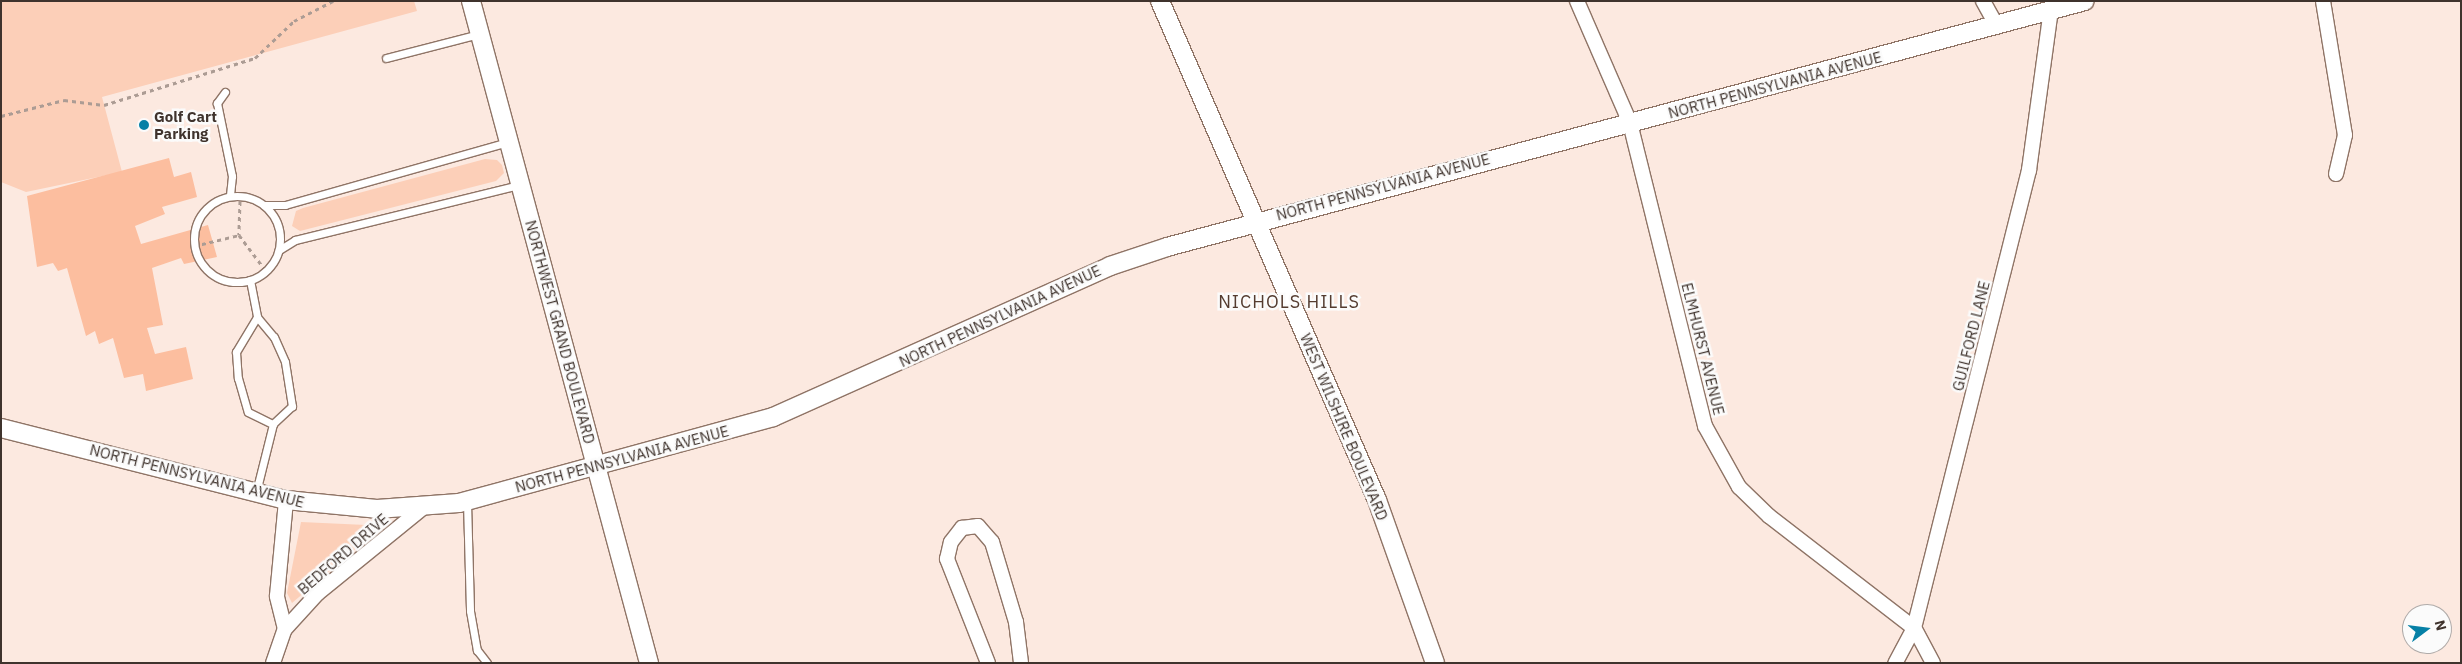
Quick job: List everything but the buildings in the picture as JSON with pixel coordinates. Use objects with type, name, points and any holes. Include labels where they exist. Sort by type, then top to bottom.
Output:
[{"type":"street","name":"NORTHWEST GRAND BOULEVARD","points":[[471,1],[649,663]]},
{"type":"street","name":"WEST WILSHIRE BOULEVARD","points":[[1160,1],[1377,500],[1434,663]]},
{"type":"street","name":"ELMHURST AVENUE","points":[[1577,1],[1630,123],[1705,426],[1738,487],[1769,516],[1914,628]]},
{"type":"street","points":[[1983,1],[1997,26]]},
{"type":"street","name":"NORTH PENNSYLVANIA AVENUE","points":[[1,428],[286,500],[378,509],[424,507],[467,501],[773,417],[1110,266],[1255,222],[1997,26],[2085,1]]},
{"type":"street","points":[[2323,1],[2345,135],[2336,174]]},
{"type":"street","name":"GUILFORD LANE","points":[[1895,663],[1914,628],[2029,170],[2051,10]]},
{"type":"street","name":"BEDFORD DRIVE","points":[[285,629],[278,596],[286,500]]},
{"type":"street","name":"BEDFORD DRIVE","points":[[273,663],[285,629],[318,592],[424,507]]},
{"type":"street","points":[[988,663],[947,559],[951,542],[962,528],[978,526],[992,542],[1016,622],[1021,663]]},
{"type":"street","points":[[1914,628],[1933,663]]},
{"type":"lane","points":[[386,58],[480,34]]},
{"type":"lane","points":[[225,92],[217,103],[232,176],[230,195]]},
{"type":"lane","points":[[509,142],[286,205],[264,205],[240,195],[230,195],[202,213],[194,246],[212,274],[230,282],[250,280],[266,271],[279,250],[295,240],[521,185]]},
{"type":"lane","points":[[264,205],[278,224],[279,250]]},
{"type":"lane","points":[[250,280],[257,317],[274,337],[285,362],[292,406],[273,424],[256,493]]},
{"type":"lane","points":[[257,317],[236,352],[238,378],[248,412],[273,424]]},
{"type":"lane","points":[[467,501],[471,528],[470,611],[477,650],[487,663]]},
{"type":"path","points":[[1,116],[64,100],[104,106],[255,58],[294,21],[333,1]]},
{"type":"path","points":[[240,195],[239,235],[266,271]]},
{"type":"path","points":[[194,246],[239,235]]},
{"type":"shaded area","points":[[1,1],[414,1],[417,11],[102,97],[122,172],[26,192],[1,182]]},
{"type":"shaded area","points":[[485,159],[497,160],[502,165],[504,173],[496,181],[300,231],[292,226],[296,211],[303,208]]},
{"type":"shaded area","points":[[301,522],[366,525],[368,530],[367,539],[292,603],[287,593]]},
{"type":"place","name":"Golf Cart Parking","points":[[144,125]]},
{"type":"district","name":"NICHOLS HILLS","points":[[1289,302]]}]
